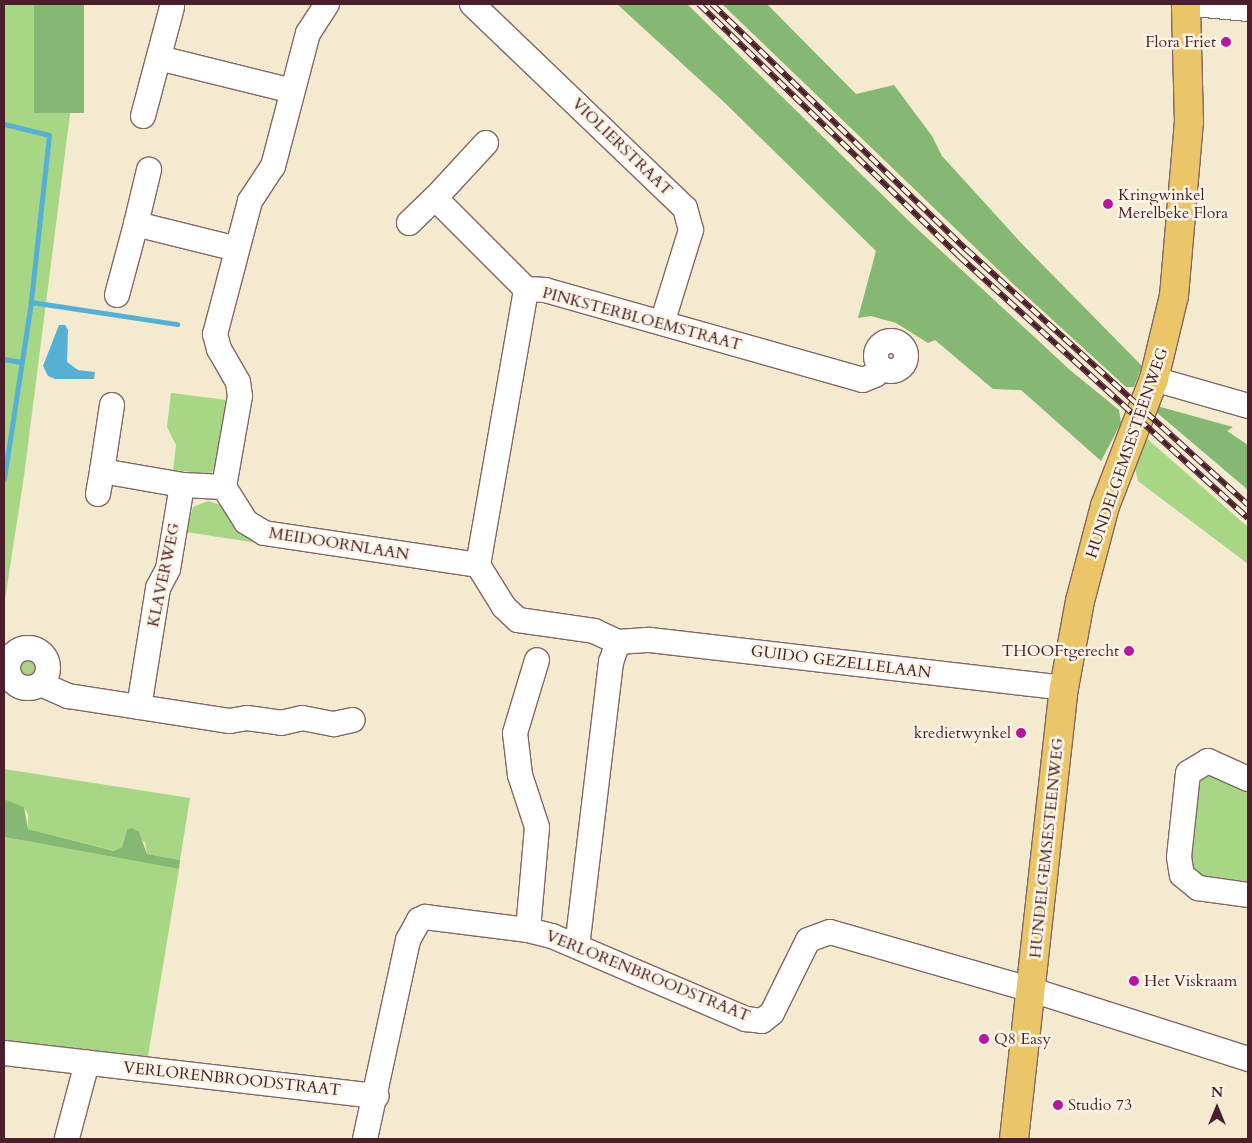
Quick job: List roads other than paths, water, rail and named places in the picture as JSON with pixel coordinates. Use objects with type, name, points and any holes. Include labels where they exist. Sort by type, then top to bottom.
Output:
[{"type":"main road","name":"HUNDELGEMSESTEENWEG","points":[[1014,1139],[1064,688],[1080,601],[1105,506],[1154,379],[1166,338],[1178,265],[1189,122],[1186,4]]},
{"type":"street","points":[[102,471],[182,485],[224,487],[240,396],[238,382],[219,349],[215,334],[250,201],[273,166],[308,33],[327,4]]},
{"type":"street","name":"VIOLIERSTRAAT","points":[[472,4],[686,208],[691,230],[662,323]]},
{"type":"street","points":[[1193,4],[1248,9]]},
{"type":"street","points":[[143,116],[172,7]]},
{"type":"street","points":[[159,58],[292,91]]},
{"type":"street","points":[[409,223],[486,143]]},
{"type":"street","points":[[117,295],[149,170]]},
{"type":"street","points":[[435,198],[526,289]]},
{"type":"street","points":[[136,224],[237,249]]},
{"type":"street","name":"PINKSTERBLOEMSTRAAT","points":[[478,565],[526,289],[545,290],[863,380],[875,375],[880,367]]},
{"type":"street","points":[[1154,379],[1248,406]]},
{"type":"street","points":[[98,494],[112,406]]},
{"type":"street","name":"KLAVERWEG","points":[[139,707],[158,588],[168,569],[182,485]]},
{"type":"street","name":"MEIDOORNLAAN","points":[[224,487],[246,522],[264,533],[478,565]]},
{"type":"street","name":"GUIDO GEZELLELAAN","points":[[478,565],[504,607],[518,620],[594,631],[618,642],[650,640],[1064,688]]},
{"type":"street","points":[[577,946],[611,662],[618,642]]},
{"type":"street","points":[[528,930],[536,827],[520,775],[515,733],[537,660]]},
{"type":"street","points":[[42,684],[68,696],[230,722],[247,718],[281,722],[302,718],[334,724],[353,720]]},
{"type":"street","points":[[1248,779],[1208,761],[1188,773],[1179,857],[1182,874],[1198,888],[1248,895]]},
{"type":"street","name":"VERLORENBROODSTRAAT","points":[[365,1139],[377,1096],[408,940],[419,920],[425,917],[528,930],[577,946],[746,1019],[762,1020],[772,1013],[808,940],[830,932],[1032,990],[1248,1059]]},
{"type":"street","name":"VERLORENBROODSTRAAT","points":[[4,1053],[377,1096]]},
{"type":"street","points":[[67,1138],[87,1063]]},
{"type":"water","points":[[59,325],[65,325],[68,330],[67,362],[78,370],[95,372],[94,379],[55,379],[48,376],[43,366]]},
{"type":"waterway","points":[[4,124],[49,135],[31,302],[4,479]]},
{"type":"waterway","points":[[31,302],[177,324]]},
{"type":"waterway","points":[[4,359],[21,362]]},
{"type":"railway","points":[[699,4],[959,256],[1248,518]]},
{"type":"railway","points":[[712,4],[966,249],[1248,505]]},
{"type":"place","name":"Flora Friet","points":[[1226,42]]},
{"type":"place","name":"Kringwinkel Merelbeke Flora","points":[[1108,204]]},
{"type":"place","name":"THOOFtgerecht","points":[[1129,651]]},
{"type":"place","name":"kredietwynkel","points":[[1021,733]]},
{"type":"place","name":"Het Viskraam","points":[[1134,981]]},
{"type":"place","name":"Q8 Easy","points":[[984,1039]]},
{"type":"place","name":"Studio 73","points":[[1058,1105]]}]
